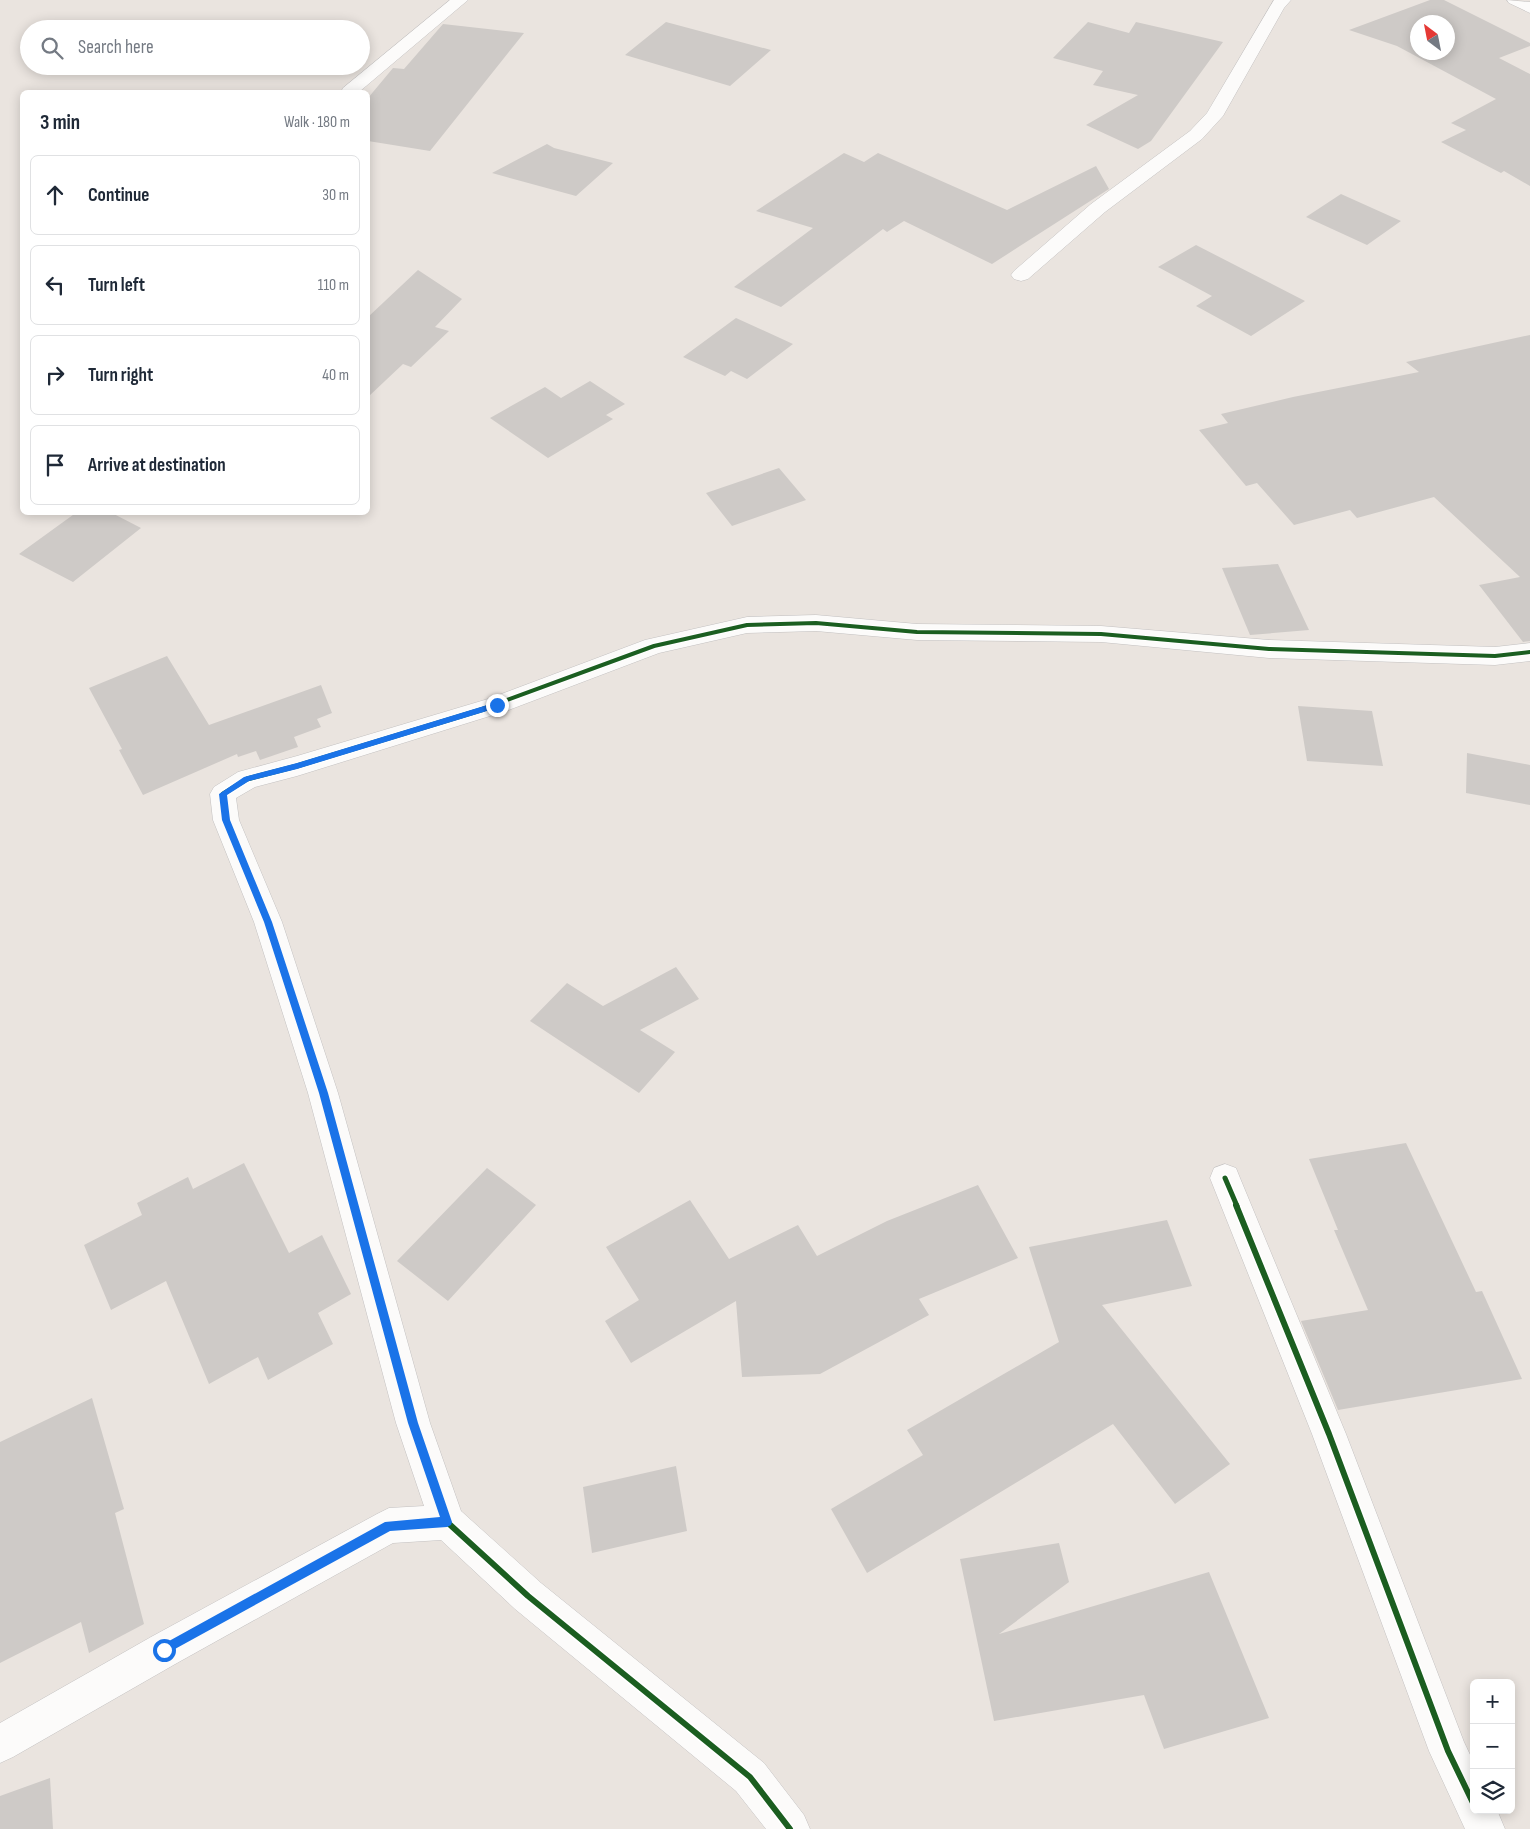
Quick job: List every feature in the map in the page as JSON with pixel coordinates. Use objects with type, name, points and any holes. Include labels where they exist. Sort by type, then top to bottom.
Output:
[{"type":"street","points":[[370,75],[460,0]]},
{"type":"street","points":[[1021,275],[1098,208],[1202,128],[1214,116],[1277,6],[1283,0]]},
{"type":"street","points":[[1514,0],[1530,8]]},
{"type":"street","points":[[351,90],[370,75]]},
{"type":"street","points":[[790,1829],[750,1777],[528,1596],[447,1522],[413,1423],[324,1093],[268,922],[226,820],[223,794],[247,779],[297,766],[497,705],[654,646],[747,625],[816,623],[917,632],[1101,634],[1269,649],[1495,656],[1530,652]]},
{"type":"street","points":[[1225,1178],[1328,1434],[1448,1751],[1470,1797]]},
{"type":"street","points":[[0,1744],[164,1650],[389,1526],[447,1522]]},
{"type":"street","points":[[1478,1814],[1486,1829]]},
{"type":"building","points":[[1430,0],[1444,0],[1530,43],[1530,46],[1499,58],[1530,74],[1530,186],[1504,171],[1501,173],[1441,142],[1466,130],[1451,123],[1496,99],[1423,60],[1455,60],[1455,15],[1410,15],[1410,53],[1397,46],[1349,30]]},
{"type":"building","points":[[666,22],[771,50],[730,86],[625,55]]},
{"type":"building","points":[[1088,22],[1129,33],[1136,22],[1223,42],[1151,141],[1138,149],[1086,125],[1138,95],[1093,85],[1103,71],[1053,58]]},
{"type":"building","points":[[443,24],[524,33],[430,151],[370,141],[370,96],[393,68],[404,69]]},
{"type":"building","points":[[547,144],[554,148],[613,163],[576,196],[492,173]]},
{"type":"building","points":[[844,153],[864,162],[878,153],[1007,210],[1096,166],[1109,189],[992,264],[904,221],[887,232],[883,229],[781,307],[734,287],[813,228],[756,211]]},
{"type":"building","points":[[1341,194],[1401,221],[1367,245],[1306,217]]},
{"type":"building","points":[[1196,245],[1305,301],[1251,336],[1196,306],[1212,296],[1158,267]]},
{"type":"building","points":[[418,270],[462,299],[435,327],[449,331],[411,367],[403,364],[370,395],[370,315]]},
{"type":"building","points":[[736,318],[793,344],[747,379],[731,371],[725,376],[683,357]]},
{"type":"building","points":[[1530,335],[1530,641],[1523,642],[1479,585],[1520,577],[1434,497],[1357,518],[1350,510],[1294,525],[1257,483],[1246,486],[1199,430],[1228,423],[1221,414],[1293,397],[1419,372],[1406,362]]},
{"type":"building","points":[[590,381],[625,404],[606,415],[613,419],[548,458],[490,418],[545,387],[561,398]]},
{"type":"building","points":[[779,468],[806,500],[732,526],[706,493]]},
{"type":"building","points":[[73,515],[116,515],[141,528],[73,582],[19,554]]},
{"type":"building","points":[[1278,564],[1309,630],[1250,635],[1222,568]]},
{"type":"building","points":[[167,656],[209,725],[321,685],[332,713],[317,719],[321,727],[294,737],[298,747],[260,760],[256,751],[238,757],[237,754],[143,795],[119,750],[122,749],[89,688]]},
{"type":"building","points":[[1298,706],[1372,711],[1383,766],[1307,761]]},
{"type":"building","points":[[1467,753],[1530,765],[1530,805],[1466,793]]},
{"type":"building","points":[[676,967],[699,999],[640,1030],[675,1052],[639,1093],[530,1021],[567,983],[603,1006]]},
{"type":"building","points":[[1406,1143],[1476,1292],[1482,1291],[1522,1379],[1338,1410],[1301,1321],[1368,1310],[1334,1230],[1338,1230],[1309,1159]]},
{"type":"building","points":[[244,1163],[289,1253],[322,1235],[351,1294],[318,1313],[333,1344],[268,1380],[258,1357],[209,1384],[166,1281],[111,1310],[84,1245],[142,1215],[137,1203],[188,1177],[193,1189]]},
{"type":"building","points":[[487,1168],[536,1205],[448,1301],[397,1261]]},
{"type":"building","points":[[978,1185],[1018,1258],[919,1299],[929,1315],[820,1374],[742,1377],[736,1301],[631,1363],[605,1321],[639,1300],[606,1247],[690,1200],[729,1259],[798,1225],[817,1256],[887,1221]]},
{"type":"building","points":[[1167,1220],[1192,1286],[1102,1305],[1230,1464],[1175,1504],[1113,1424],[867,1573],[831,1509],[923,1455],[907,1430],[1059,1342],[1029,1247]]},
{"type":"building","points":[[92,1398],[124,1509],[115,1513],[144,1624],[89,1653],[81,1622],[0,1663],[0,1442]]},
{"type":"building","points":[[676,1466],[687,1531],[592,1553],[583,1487]]},
{"type":"building","points":[[1059,1543],[1069,1582],[999,1634],[1209,1572],[1269,1718],[1164,1749],[1144,1695],[994,1721],[960,1559]]},
{"type":"building","points":[[50,1778],[53,1829],[0,1829],[0,1796]]},
{"type":"cycle path","points":[[790,1829],[750,1777],[528,1596],[447,1522],[413,1423],[323,1093],[268,922],[226,820],[223,794],[247,779],[297,766],[497,705],[654,646],[747,625],[816,623],[917,632],[1101,634],[1269,649],[1495,656],[1530,652]]},
{"type":"cycle path","points":[[1225,1178],[1329,1434],[1448,1751],[1470,1797]]},
{"type":"route","points":[[164,1650],[389,1526],[447,1522],[413,1423],[324,1093],[268,922],[226,820],[223,794],[247,779],[297,766],[497,705]]}]
